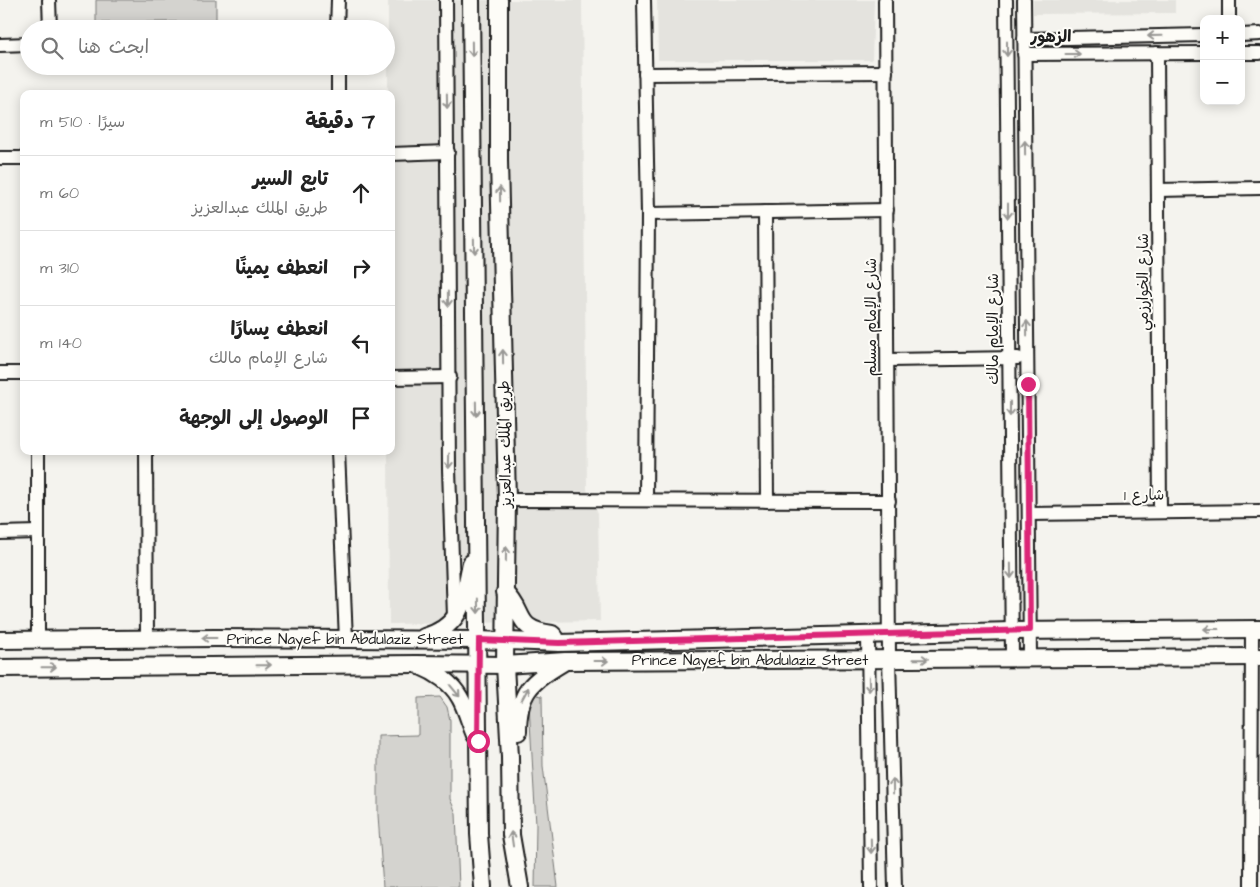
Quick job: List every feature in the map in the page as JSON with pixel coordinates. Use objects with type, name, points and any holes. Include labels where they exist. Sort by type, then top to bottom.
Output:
[{"type":"main road","name":"طريق الملك عبدالعزيز","points":[[471,0],[479,640],[477,665],[479,834],[483,887]]},
{"type":"main road","name":"طريق الملك عبدالعزيز","points":[[499,0],[499,161],[506,500],[504,641],[510,757],[511,835],[520,887]]},
{"type":"main road","points":[[412,640],[440,632],[454,621],[461,605],[477,539]]},
{"type":"main road","points":[[505,592],[516,603],[518,614],[525,625],[537,632],[552,634],[559,643]]},
{"type":"main road","name":"Prince Nayef bin Abdulaziz Street","points":[[0,640],[479,640],[559,643],[1030,630],[1256,629]]},
{"type":"main road","name":"Prince Nayef bin Abdulaziz Street","points":[[0,668],[416,664],[505,665],[566,661],[1256,657]]},
{"type":"main road","points":[[510,757],[518,740],[518,712],[527,690],[532,682],[566,661]]},
{"type":"main road","points":[[416,664],[432,671],[449,684],[461,698],[466,716],[478,741]]},
{"type":"street","points":[[49,0],[50,20]]},
{"type":"street","points":[[337,20],[338,0]]},
{"type":"street","points":[[446,0],[450,377],[449,469],[454,621]]},
{"type":"street","points":[[644,0],[648,214],[646,500]]},
{"type":"street","name":"شارع الإمام مسلم","points":[[885,0],[890,659],[895,887]]},
{"type":"street","name":"شارع الإمام مالك","points":[[1006,0],[1012,658]]},
{"type":"street","points":[[1024,0],[1030,657]]},
{"type":"street","points":[[1229,0],[1229,15]]},
{"type":"street","points":[[1245,35],[1260,34]]},
{"type":"street","points":[[1024,39],[1200,35]]},
{"type":"street","points":[[0,44],[20,44]]},
{"type":"street","name":"شارع الخوارزمي","points":[[1157,53],[1160,511]]},
{"type":"street","points":[[1024,54],[1200,53]]},
{"type":"street","points":[[1245,53],[1260,53]]},
{"type":"street","points":[[645,74],[886,72]]},
{"type":"street","points":[[338,75],[338,90]]},
{"type":"street","points":[[395,154],[448,152]]},
{"type":"street","points":[[0,158],[20,158]]},
{"type":"street","points":[[1158,190],[1260,188]]},
{"type":"street","points":[[648,214],[887,210]]},
{"type":"street","points":[[765,212],[767,501]]},
{"type":"street","points":[[888,360],[1027,358]]},
{"type":"street","points":[[0,372],[20,373]]},
{"type":"street","points":[[395,378],[450,377]]},
{"type":"street","points":[[38,455],[38,640]]},
{"type":"street","points":[[146,455],[147,639]]},
{"type":"street","points":[[338,455],[346,640]]},
{"type":"street","points":[[506,500],[889,501]]},
{"type":"street","name":"شارع 1","points":[[1029,514],[1260,511]]},
{"type":"street","points":[[0,533],[38,532]]},
{"type":"street","points":[[1251,887],[1256,629]]},
{"type":"street","points":[[868,635],[871,887]]},
{"type":"shaded area","points":[[96,0],[216,0],[216,20],[96,20]]},
{"type":"shaded area","points":[[388,0],[582,0],[587,490],[598,513],[600,621],[389,624],[388,455],[395,455],[395,90],[388,90],[388,75],[395,75],[395,20],[388,20]]},
{"type":"shaded area","points":[[657,0],[874,0],[872,60],[658,60]]},
{"type":"shaded area","points":[[1033,0],[1175,0],[1175,13],[1033,14]]},
{"type":"shaded area","points":[[542,696],[543,766],[558,887],[535,887],[536,825],[529,704],[532,697]]},
{"type":"shaded area","points":[[440,697],[447,707],[450,720],[450,799],[456,813],[459,887],[383,887],[378,815],[378,736],[418,735],[418,698]]},
{"type":"district","name":"الزهور","points":[[1051,36]]},
{"type":"route","points":[[478,741],[477,665],[479,640],[559,643],[1030,630],[1028,384]]}]
